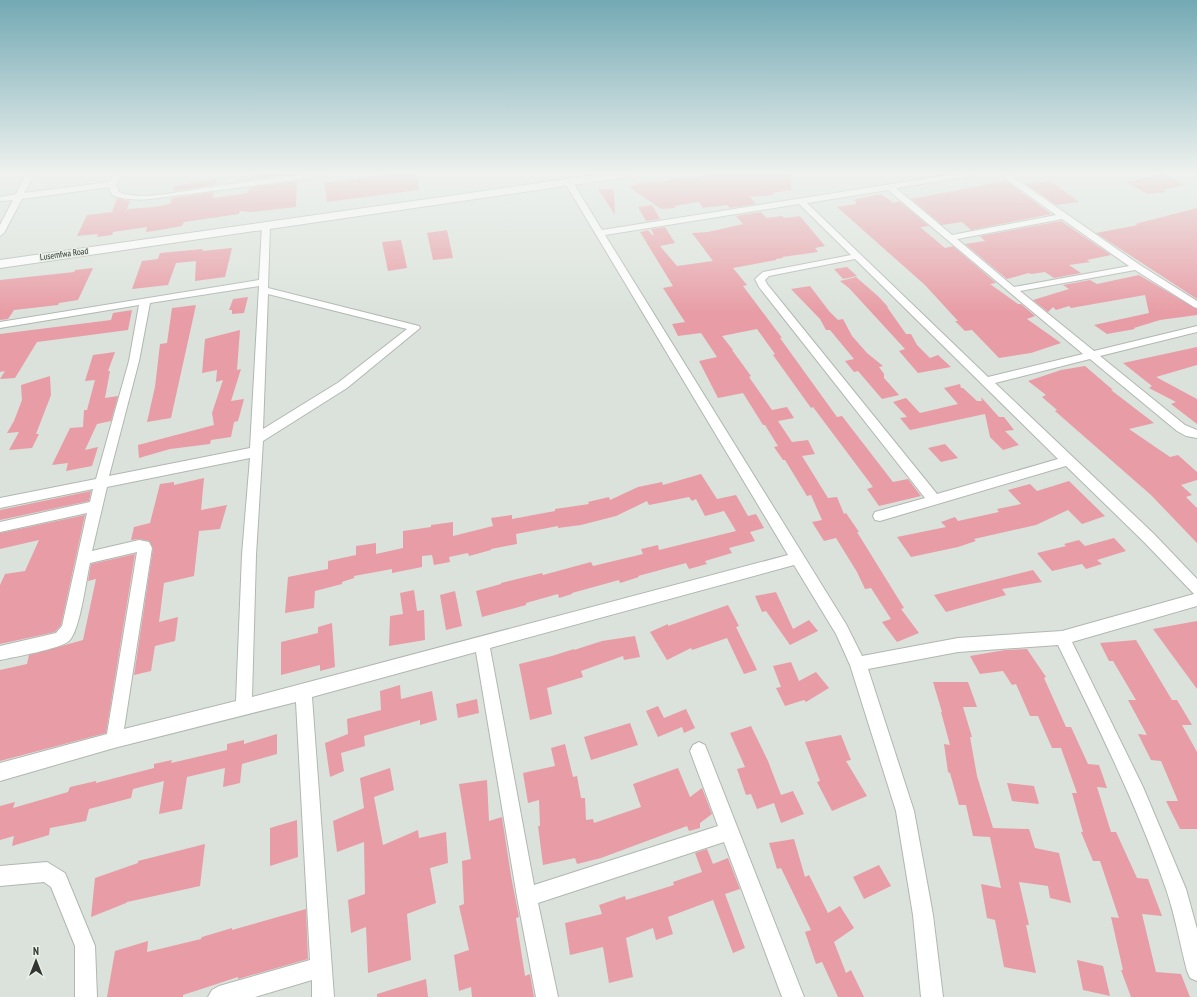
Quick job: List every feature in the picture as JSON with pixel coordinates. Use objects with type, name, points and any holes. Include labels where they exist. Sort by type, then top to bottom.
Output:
[{"type":"street","points":[[0,233],[6,221]]},
{"type":"street","name":"Lusemfwa Road","points":[[0,264],[305,221]]},
{"type":"street","points":[[592,221],[841,629],[858,664],[905,811],[923,915],[932,997]]},
{"type":"street","points":[[599,233],[681,221]]},
{"type":"street","points":[[821,221],[1149,538],[1197,589]]},
{"type":"street","points":[[930,221],[1012,290],[1182,428],[1190,433],[1197,434]]},
{"type":"street","points":[[951,238],[1041,221]]},
{"type":"street","points":[[1070,221],[1137,267],[1197,305]]},
{"type":"street","points":[[244,707],[249,555],[256,445],[266,226]]},
{"type":"street","points":[[857,256],[766,274],[760,279],[762,285],[934,500]]},
{"type":"street","points":[[1012,290],[1137,267]]},
{"type":"street","points":[[0,325],[145,302],[263,286],[415,328],[343,385],[256,445],[101,482],[0,503]]},
{"type":"street","points":[[0,652],[59,639],[64,636],[69,628],[95,506],[134,361],[145,302]]},
{"type":"street","points":[[988,381],[1197,329]]},
{"type":"street","points":[[880,516],[1068,461]]},
{"type":"street","points":[[0,527],[95,506]]},
{"type":"street","points":[[84,559],[139,546],[144,546],[145,548],[114,740]]},
{"type":"street","points":[[0,772],[114,740],[304,692],[797,558]]},
{"type":"street","points":[[858,664],[958,645],[1062,638],[1197,600]]},
{"type":"street","points":[[1062,638],[1120,756],[1152,826],[1177,891],[1197,971]]},
{"type":"street","points":[[482,644],[527,897],[547,997]]},
{"type":"street","points":[[304,692],[323,997]]},
{"type":"street","points":[[699,751],[793,997]]},
{"type":"street","points":[[527,897],[730,831]]},
{"type":"street","points":[[0,876],[47,872],[58,880],[85,946],[86,997]]},
{"type":"street","points":[[219,997],[322,966]]},
{"type":"building","points":[[84,221],[194,221],[184,222],[182,226],[146,232],[147,227],[113,232],[112,235],[97,237],[98,234],[77,236]]},
{"type":"building","points":[[740,221],[804,221],[825,246],[815,248],[818,252],[782,257],[783,258],[776,260],[733,268],[747,285],[743,286],[782,338],[780,338],[837,417],[842,416],[893,482],[908,479],[921,496],[879,506],[867,489],[873,487],[813,407],[811,408],[773,355],[775,354],[757,329],[722,336],[751,376],[749,377],[772,410],[787,407],[794,418],[778,421],[792,442],[808,440],[815,454],[802,456],[828,498],[837,497],[844,514],[846,513],[859,532],[857,532],[904,608],[901,609],[919,633],[897,642],[882,622],[891,619],[871,588],[865,589],[857,572],[836,538],[824,541],[812,522],[822,520],[811,495],[807,496],[785,460],[783,460],[774,447],[778,446],[743,393],[718,398],[699,361],[717,357],[701,333],[678,336],[672,324],[685,322],[663,288],[673,286],[640,232],[648,230],[652,235],[654,235],[651,229],[665,227],[675,243],[660,246],[677,266],[713,261],[692,233],[708,232],[743,224]]},
{"type":"building","points":[[852,221],[922,221],[929,226],[920,227],[945,248],[953,246],[996,283],[990,284],[1018,304],[1021,304],[1035,316],[1027,319],[1061,343],[1031,353],[999,358],[972,330],[965,331],[955,321],[958,321],[925,285]]},
{"type":"building","points":[[937,221],[1018,221],[971,230],[962,222],[942,225]]},
{"type":"building","points":[[1061,221],[1111,255],[1087,260],[1090,262],[1069,265],[1081,273],[1054,278],[1045,272],[1029,273],[1007,279],[965,244],[985,241],[980,236]]},
{"type":"building","points":[[1148,221],[1197,221],[1197,299],[1096,233],[1138,225],[1135,224]]},
{"type":"building","points":[[447,230],[453,258],[433,260],[427,233]]},
{"type":"building","points":[[401,240],[407,268],[388,271],[382,242]]},
{"type":"building","points":[[232,248],[225,277],[195,281],[196,261],[176,263],[168,285],[132,289],[142,261],[158,259],[160,253]]},
{"type":"building","points":[[847,267],[857,276],[843,279],[834,269]]},
{"type":"building","points":[[93,268],[78,300],[59,303],[58,305],[14,310],[8,319],[0,320],[0,280],[74,272],[75,270]]},
{"type":"building","points":[[1139,275],[1197,309],[1197,315],[1160,320],[1134,328],[1135,329],[1107,334],[1094,325],[1149,313],[1145,295],[1071,308],[1069,306],[1056,310],[1053,307],[1048,312],[1033,300],[1069,289],[1063,285],[1090,280],[1097,284]]},
{"type":"building","points":[[856,277],[879,297],[888,307],[906,334],[911,334],[917,345],[930,358],[938,355],[951,367],[918,373],[899,351],[905,349],[849,288],[840,281]]},
{"type":"building","points":[[810,286],[829,311],[838,320],[843,319],[852,336],[867,353],[883,366],[879,367],[884,374],[884,378],[899,395],[882,399],[858,371],[854,372],[845,361],[854,359],[830,330],[826,330],[820,319],[791,289]]},
{"type":"building","points":[[248,297],[244,313],[232,314],[232,310],[229,310],[233,299]]},
{"type":"building","points":[[196,305],[171,418],[147,422],[155,387],[160,344],[167,343],[172,308]]},
{"type":"building","points":[[132,310],[128,330],[37,342],[15,378],[0,379],[5,371],[0,372],[0,334],[111,320],[113,313]]},
{"type":"building","points":[[240,330],[237,370],[241,369],[231,401],[244,399],[238,421],[234,422],[231,437],[211,440],[210,444],[170,449],[139,458],[138,445],[214,425],[212,413],[223,380],[216,382],[217,370],[202,373],[205,339]]},
{"type":"building","points":[[1197,347],[1197,365],[1156,377],[1197,399],[1197,424],[1171,404],[1176,402],[1149,388],[1152,386],[1123,363]]},
{"type":"building","points":[[115,352],[108,371],[110,371],[105,398],[118,396],[111,421],[97,424],[85,450],[98,447],[92,466],[66,471],[68,463],[52,465],[70,428],[83,427],[84,410],[87,410],[95,380],[85,381],[93,355]]},
{"type":"building","points":[[1085,366],[1113,390],[1111,390],[1154,423],[1129,429],[1170,457],[1178,455],[1197,472],[1197,480],[1181,485],[1192,495],[1186,497],[1197,508],[1197,543],[1151,495],[1055,411],[1057,410],[1042,397],[1046,395],[1028,381],[1061,370]]},
{"type":"building","points":[[50,376],[51,395],[36,434],[39,434],[32,448],[9,450],[19,432],[7,433],[14,421],[22,400],[21,385]]},
{"type":"building","points":[[960,384],[961,388],[963,388],[977,401],[982,401],[981,397],[999,417],[1004,417],[1014,430],[1005,431],[1019,445],[1003,450],[990,437],[985,414],[910,430],[900,418],[907,417],[893,402],[906,398],[920,413],[958,404],[944,388]]},
{"type":"building","points":[[945,444],[958,458],[941,462],[928,448]]},
{"type":"building","points":[[701,474],[717,499],[736,495],[748,516],[756,514],[764,528],[750,532],[755,541],[729,548],[732,553],[705,561],[707,564],[689,569],[686,563],[638,576],[639,577],[620,583],[619,580],[559,598],[558,594],[526,603],[526,605],[482,617],[476,591],[501,583],[542,573],[543,575],[591,562],[593,566],[643,554],[641,549],[658,545],[659,550],[736,531],[724,511],[705,516],[696,499],[692,501],[689,497],[649,505],[647,501],[616,516],[581,525],[558,528],[558,526],[516,534],[517,544],[491,549],[469,556],[468,553],[449,557],[450,562],[434,565],[432,555],[422,556],[422,567],[392,573],[392,569],[354,576],[354,578],[342,582],[342,584],[315,591],[314,608],[285,613],[288,577],[328,569],[328,561],[356,555],[356,546],[376,543],[376,554],[403,548],[403,531],[453,522],[453,536],[493,526],[491,518],[512,515],[512,519],[555,511],[555,509],[589,504],[588,502],[609,497],[610,500],[638,487],[662,482],[663,485]]},
{"type":"building","points":[[204,478],[201,510],[227,505],[220,529],[199,531],[194,576],[164,583],[159,622],[178,617],[175,641],[155,646],[151,671],[134,675],[153,548],[149,541],[139,539],[131,540],[134,527],[150,523],[160,484],[174,482],[174,485]]},
{"type":"building","points":[[1069,481],[1105,516],[1082,524],[1068,510],[1036,525],[974,539],[976,541],[958,547],[911,557],[897,537],[946,527],[941,522],[955,517],[958,521],[999,512],[997,509],[1021,504],[1008,490],[1030,484],[1037,491]]},
{"type":"building","points":[[91,491],[89,501],[0,520],[0,510]]},
{"type":"building","points":[[85,515],[61,625],[55,632],[0,644],[0,585],[5,574],[25,571],[39,540],[0,549],[0,533]]},
{"type":"building","points":[[1114,538],[1126,551],[1097,560],[1102,564],[1086,569],[1082,564],[1052,571],[1037,553],[1066,546],[1064,544],[1079,540],[1085,546]]},
{"type":"building","points":[[135,554],[106,733],[0,761],[0,670],[27,664],[29,655],[83,640],[96,579],[88,581],[91,564]]},
{"type":"building","points":[[1033,570],[1042,582],[1002,589],[1006,595],[946,612],[934,595]]},
{"type":"building","points":[[414,590],[417,611],[424,610],[425,640],[389,646],[390,616],[403,614],[400,593]]},
{"type":"building","points":[[455,591],[462,626],[446,630],[440,595]]},
{"type":"building","points":[[776,592],[793,629],[809,620],[818,631],[790,645],[766,611],[762,612],[755,596]]},
{"type":"building","points":[[728,605],[739,626],[736,627],[757,670],[744,674],[727,638],[692,650],[691,648],[667,660],[650,632],[668,624],[668,626]]},
{"type":"building","points":[[1197,621],[1197,689],[1153,629]]},
{"type":"building","points":[[332,623],[335,667],[320,671],[320,665],[281,675],[281,642],[318,633],[318,627]]},
{"type":"building","points":[[635,636],[640,657],[624,660],[623,656],[581,671],[583,677],[547,688],[552,714],[530,720],[519,664],[602,641]]},
{"type":"building","points":[[1136,640],[1172,700],[1177,700],[1192,725],[1182,725],[1197,752],[1197,829],[1180,829],[1166,801],[1178,801],[1161,761],[1151,760],[1138,734],[1147,735],[1128,700],[1136,700],[1113,661],[1109,661],[1100,643]]},
{"type":"building","points":[[1027,649],[1046,677],[1044,678],[1066,727],[1071,727],[1088,764],[1099,765],[1107,788],[1097,787],[1111,832],[1116,832],[1137,878],[1148,879],[1162,916],[1142,914],[1156,972],[1181,974],[1190,997],[1131,997],[1121,970],[1123,970],[1111,917],[1119,918],[1100,861],[1093,861],[1081,832],[1083,832],[1072,793],[1077,793],[1061,748],[1052,748],[1038,716],[1030,716],[1016,684],[1012,685],[1003,671],[980,674],[970,656],[1005,650]]},
{"type":"building","points":[[791,662],[799,681],[816,672],[829,688],[806,702],[804,700],[785,706],[776,688],[781,687],[773,666]]},
{"type":"building","points":[[933,682],[968,682],[977,707],[963,707],[972,737],[970,737],[977,776],[993,828],[1029,829],[1035,848],[1059,853],[1071,903],[1050,898],[1048,886],[1019,882],[1029,925],[1026,925],[1036,973],[1004,967],[995,920],[987,918],[981,884],[1001,888],[990,837],[973,836],[966,805],[959,805],[950,773],[948,772],[944,744],[950,745]]},
{"type":"building","points":[[400,685],[401,699],[432,691],[437,720],[420,725],[420,720],[364,736],[365,746],[341,753],[344,771],[330,777],[325,743],[348,734],[347,719],[381,710],[380,691]]},
{"type":"building","points":[[477,699],[479,713],[458,718],[456,704]]},
{"type":"building","points":[[658,706],[664,718],[686,709],[695,728],[684,733],[682,727],[658,737],[646,711]]},
{"type":"building","points":[[630,723],[638,745],[591,760],[584,737]]},
{"type":"building","points":[[751,726],[768,761],[781,795],[793,791],[804,814],[781,823],[774,803],[757,809],[751,794],[746,795],[737,769],[745,767],[730,733]]},
{"type":"building","points":[[277,734],[277,754],[242,764],[240,783],[223,787],[225,768],[187,777],[182,809],[159,814],[164,781],[133,789],[131,798],[89,809],[86,821],[50,828],[49,835],[12,846],[14,836],[0,840],[0,806],[15,802],[13,808],[68,792],[70,787],[96,781],[96,783],[154,768],[154,764],[172,760],[171,763],[227,750],[227,744],[244,740],[244,744]]},
{"type":"building","points":[[841,735],[851,760],[846,761],[867,796],[832,811],[817,782],[820,781],[805,742]]},
{"type":"building","points":[[565,744],[573,777],[577,776],[581,798],[585,798],[586,820],[593,819],[594,823],[641,807],[633,784],[678,768],[690,797],[702,788],[712,814],[700,823],[700,828],[689,831],[687,826],[601,858],[577,864],[575,858],[543,865],[538,826],[540,826],[539,800],[528,803],[523,773],[555,766],[551,748]]},
{"type":"building","points":[[390,768],[394,790],[374,797],[383,845],[418,830],[419,838],[446,832],[448,863],[430,868],[436,903],[407,914],[411,960],[368,973],[366,927],[351,933],[348,900],[365,894],[364,842],[337,852],[333,821],[364,808],[360,778]]},
{"type":"building","points":[[487,780],[489,821],[502,817],[519,917],[516,918],[525,976],[530,974],[534,997],[472,997],[471,987],[459,991],[454,955],[469,950],[459,906],[464,904],[462,861],[471,859],[459,784]]},
{"type":"building","points":[[1007,783],[1034,786],[1039,804],[1012,801]]},
{"type":"building","points":[[297,820],[298,857],[270,866],[270,828]]},
{"type":"building","points":[[794,839],[805,877],[809,875],[828,913],[840,906],[854,928],[834,942],[846,973],[851,970],[864,997],[838,997],[822,962],[816,964],[805,932],[811,930],[781,868],[777,869],[769,843]]},
{"type":"building","points":[[205,844],[200,886],[127,902],[91,917],[95,878],[138,863],[138,861]]},
{"type":"building","points":[[707,849],[713,864],[728,858],[740,889],[725,894],[745,948],[733,953],[713,900],[668,917],[673,934],[656,940],[653,928],[626,938],[633,977],[609,983],[603,947],[570,955],[565,923],[602,914],[599,905],[625,896],[626,900],[674,885],[673,882],[702,872],[695,853]]},
{"type":"building","points":[[879,865],[891,886],[864,899],[853,877]]},
{"type":"building","points":[[306,909],[308,959],[238,979],[238,977],[183,995],[183,997],[107,997],[115,951],[148,941],[147,952],[201,939],[202,937],[232,928],[232,930]]},
{"type":"building","points":[[1077,960],[1103,966],[1110,996],[1083,990]]},
{"type":"building","points":[[426,979],[428,997],[377,997],[377,994]]}]
